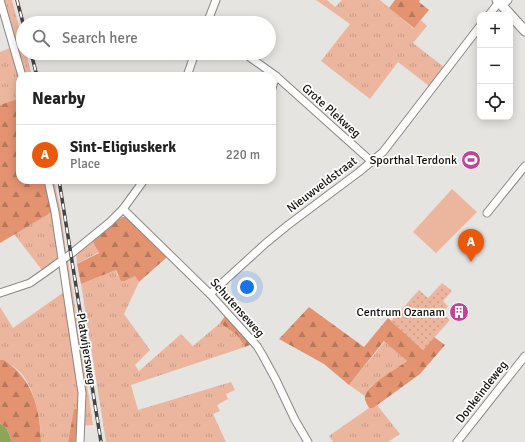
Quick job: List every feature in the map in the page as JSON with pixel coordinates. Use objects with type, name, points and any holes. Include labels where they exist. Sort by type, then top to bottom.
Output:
[{"type":"main road","points":[[502,2],[525,31]]},
{"type":"street","points":[[0,0],[16,55]]},
{"type":"street","points":[[210,16],[216,0]]},
{"type":"street","points":[[491,12],[502,2]]},
{"type":"street","name":"Nieuwveldstraat","points":[[210,294],[282,229],[372,162],[383,152],[477,30]]},
{"type":"street","points":[[17,60],[21,72]]},
{"type":"street","points":[[188,72],[193,60]]},
{"type":"street","name":"Grote Plekweg","points":[[254,60],[271,72]]},
{"type":"street","name":"Grote Plekweg","points":[[276,76],[372,162]]},
{"type":"street","points":[[487,213],[525,166]]},
{"type":"street","name":"Platwijersweg","points":[[49,184],[55,212],[82,393],[80,442]]},
{"type":"street","points":[[0,293],[30,282],[62,261],[110,222],[123,209],[141,184]]},
{"type":"street","name":"Schutenseweg","points":[[123,209],[210,294],[257,346],[308,442]]},
{"type":"street","name":"Donkeindeweg","points":[[457,442],[525,356]]},
{"type":"green space","points":[[2,0],[12,0],[16,16],[16,44]]},
{"type":"green space","points":[[316,0],[327,0],[335,7],[342,0],[380,0],[413,28],[421,20],[427,26],[413,43],[444,67],[429,86],[398,62],[370,99],[321,61],[350,24]]},
{"type":"green space","points":[[395,0],[420,0],[419,2],[429,10],[414,28],[389,8]]},
{"type":"green space","points":[[12,47],[19,72],[16,72],[16,99],[0,105],[0,52]]},
{"type":"green space","points":[[21,60],[28,60],[31,72],[25,72]]},
{"type":"green space","points":[[16,99],[16,184],[47,184],[52,212],[0,243],[0,105]]},
{"type":"green space","points":[[51,184],[55,184],[61,213],[66,252],[63,253]]},
{"type":"green space","points":[[452,189],[477,212],[436,253],[413,232]]},
{"type":"green space","points":[[52,212],[58,257],[57,260],[42,270],[14,234]]},
{"type":"green space","points":[[122,217],[125,217],[139,228],[167,257],[139,282],[135,276],[125,281],[121,281],[116,270],[81,284],[77,264],[99,253],[93,241]]},
{"type":"green space","points":[[93,241],[99,252],[77,264],[76,254]]},
{"type":"green space","points":[[68,260],[93,425],[83,426],[64,264]]},
{"type":"green space","points":[[116,270],[117,275],[125,281],[135,276],[139,282],[124,314],[150,350],[135,365],[139,371],[181,334],[193,346],[220,323],[237,335],[245,347],[131,385],[138,410],[231,382],[235,390],[226,394],[228,399],[217,405],[220,411],[213,414],[226,442],[106,442],[81,284]]},
{"type":"green space","points":[[442,283],[452,291],[443,301],[448,306],[442,313],[450,320],[423,350],[391,321],[419,290],[428,298]]},
{"type":"green space","points":[[64,292],[80,410],[74,410],[68,442],[41,442],[40,424],[36,405],[25,378],[4,360],[0,360],[0,307],[13,328]]},
{"type":"green space","points":[[309,307],[364,347],[388,318],[423,350],[434,337],[445,345],[420,374],[373,408],[369,408],[365,396],[372,386],[407,361],[384,341],[349,385],[324,364],[279,339]]},
{"type":"green space","points":[[226,315],[252,344],[245,347],[237,335],[220,323]]},
{"type":"green space","points":[[385,341],[407,361],[371,386],[365,396],[349,385]]},
{"type":"green space","points":[[0,360],[4,360],[22,376],[33,396],[39,418],[41,442],[12,442],[7,429],[0,423]]},
{"type":"green space","points":[[377,405],[400,434],[388,442],[333,442],[329,436],[369,408],[373,408]]},
{"type":"green space","points":[[74,409],[80,410],[77,442],[68,442]]},
{"type":"shaded area","points":[[0,423],[7,429],[12,442],[0,442]]},
{"type":"railway","points":[[17,0],[21,16]]},
{"type":"railway","points":[[33,60],[36,72]]},
{"type":"railway","points":[[60,184],[101,442]]},
{"type":"place","name":"Sporthal Terdonk","points":[[471,160]]},
{"type":"place","name":"Sint-Eligiuskerk","points":[[471,262]]},
{"type":"place","name":"Centrum Ozanam","points":[[459,312]]}]
